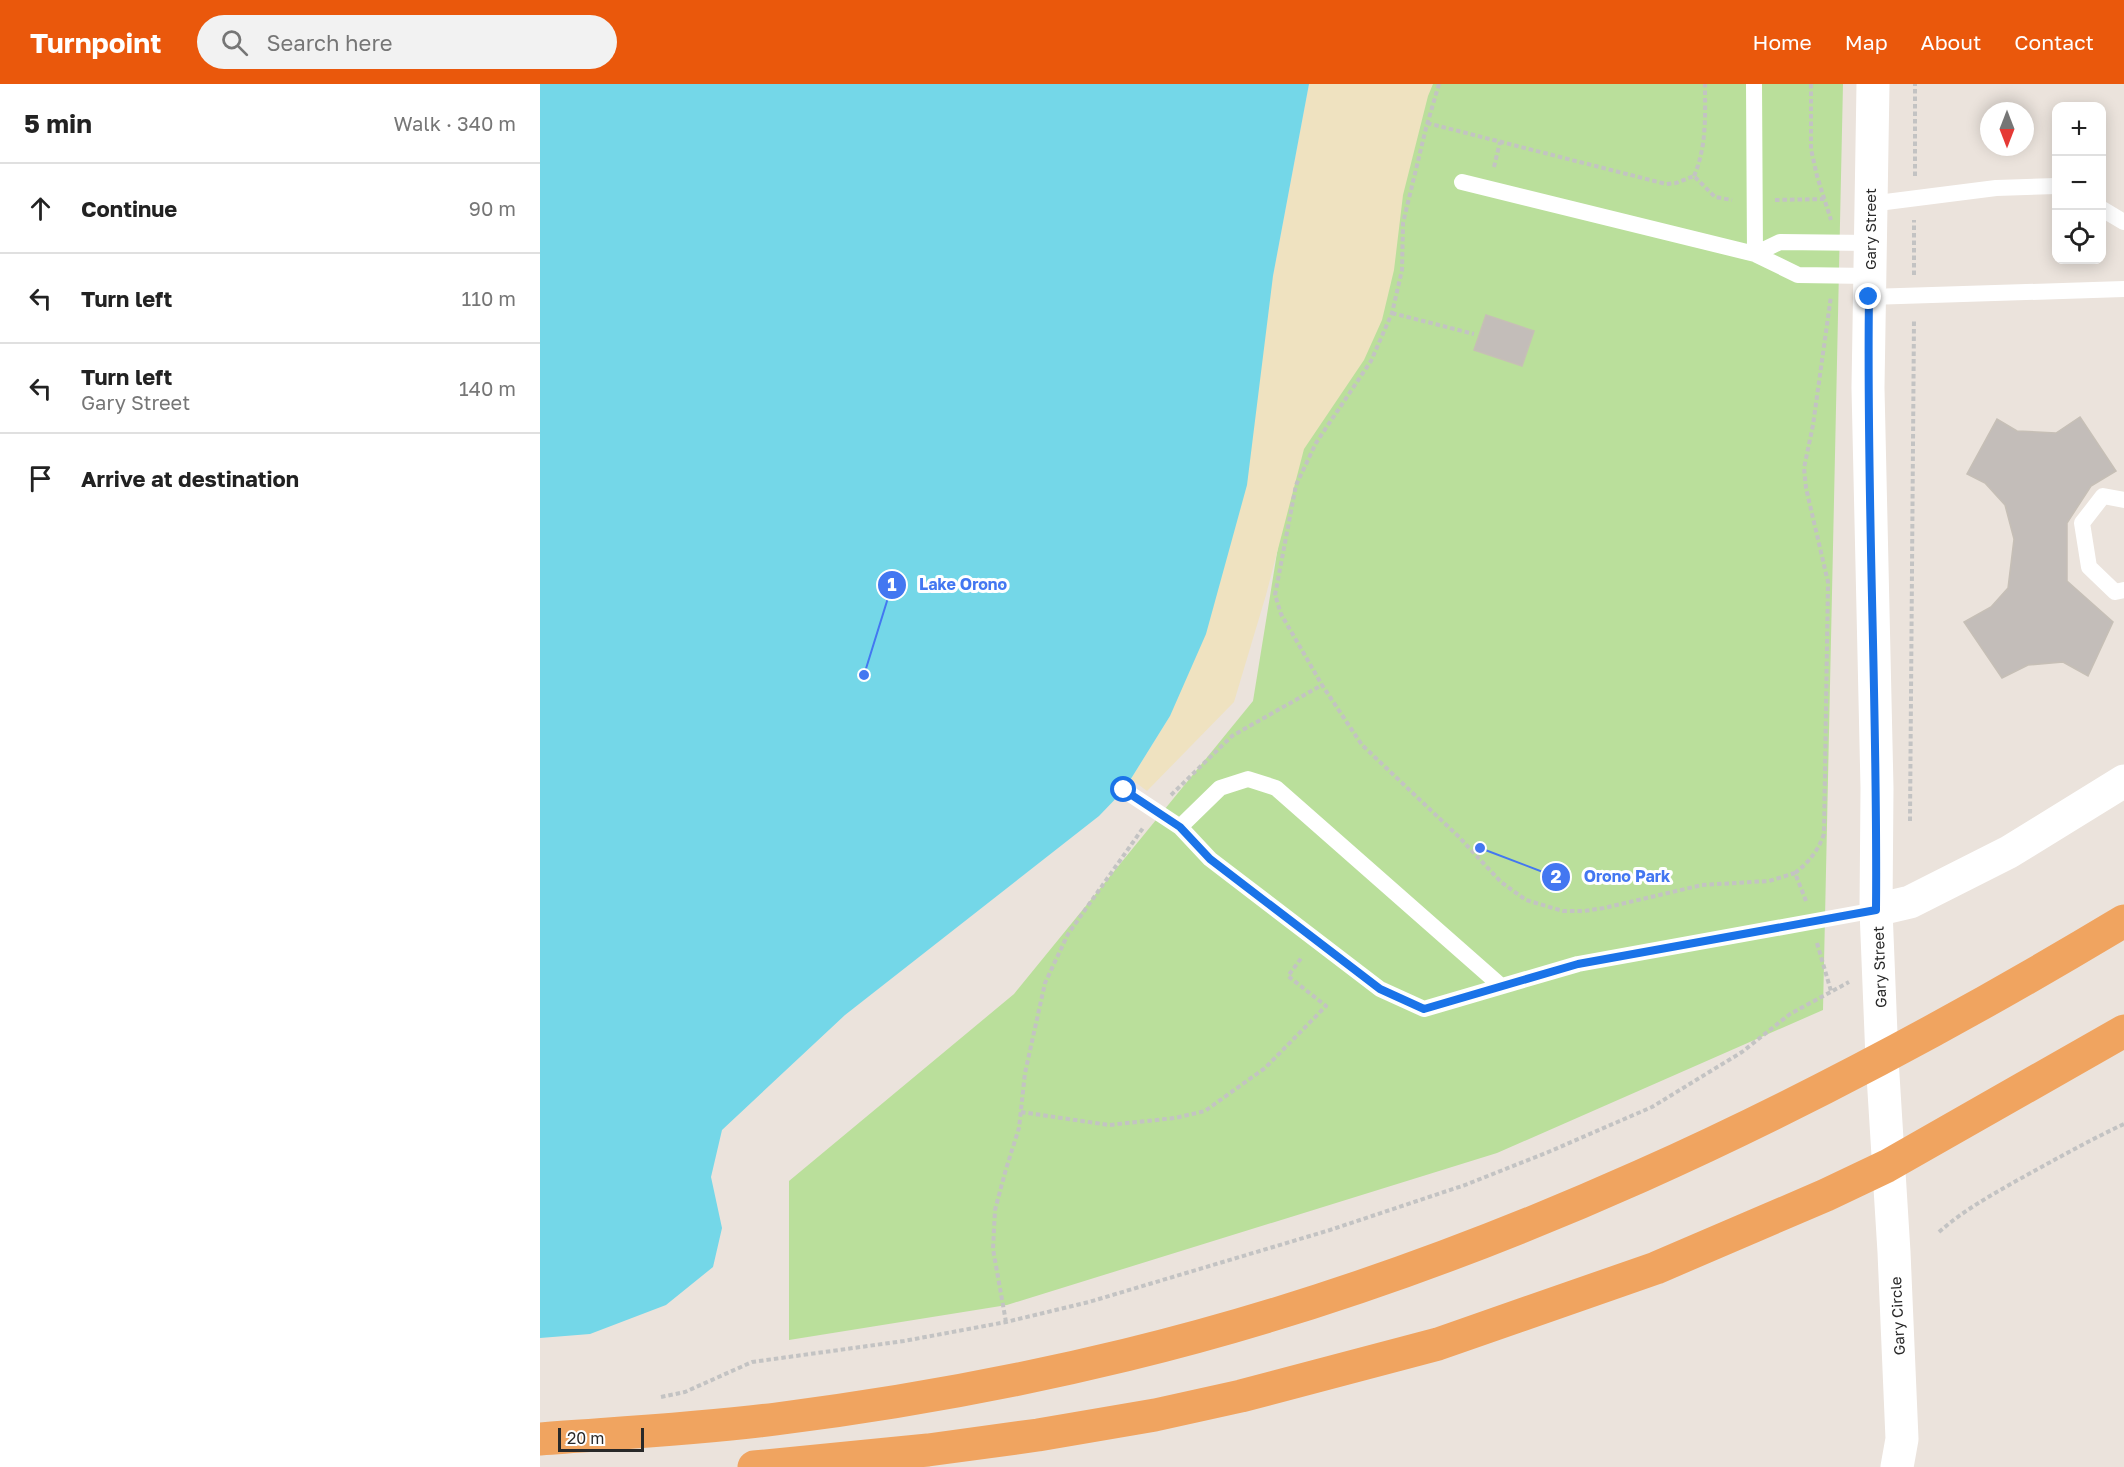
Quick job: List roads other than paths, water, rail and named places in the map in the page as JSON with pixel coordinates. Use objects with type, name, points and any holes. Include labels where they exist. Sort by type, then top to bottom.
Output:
[{"type":"highway","points":[[540,1439],[762,1421],[896,1402],[1116,1357],[1242,1324],[1377,1282],[1492,1238],[1624,1183],[1882,1059],[2124,921]]},
{"type":"highway","points":[[754,1467],[928,1450],[1038,1435],[1155,1415],[1330,1374],[1438,1344],[1656,1268],[1826,1195],[1887,1166],[2124,1031]]},
{"type":"street","name":"Gary Street","points":[[1873,84],[1868,388],[1878,788],[1876,910],[1887,1166]]},
{"type":"street","points":[[1876,910],[1910,902],[2009,852],[2124,781]]},
{"type":"street","name":"Gary Circle","points":[[1887,1166],[1894,1252],[1902,1439],[1897,1467]]},
{"type":"lane","points":[[1754,84],[1755,254]]},
{"type":"lane","points":[[1462,182],[1755,254],[1798,275],[1870,287],[2124,289]]},
{"type":"lane","points":[[1870,204],[1996,188],[2052,186]]},
{"type":"lane","points":[[2104,210],[2124,222]]},
{"type":"lane","points":[[1755,254],[1780,242],[1870,243]]},
{"type":"lane","points":[[2124,500],[2103,496],[2082,523],[2089,567],[2115,592],[2124,590]]},
{"type":"lane","points":[[1180,827],[1220,788],[1248,779],[1276,788],[1501,986]]},
{"type":"lane","points":[[1124,790],[1180,827],[1210,859],[1380,989],[1424,1009],[1578,964],[1876,910]]},
{"type":"water","points":[[540,84],[1309,84],[1273,276],[1247,485],[1206,634],[1170,716],[1124,790],[1099,816],[845,1015],[722,1130],[711,1177],[722,1228],[713,1267],[666,1305],[590,1334],[540,1338]]},
{"type":"place","name":"Lake Orono","points":[[864,675]]},
{"type":"place","name":"Orono Park","points":[[1480,848]]}]
